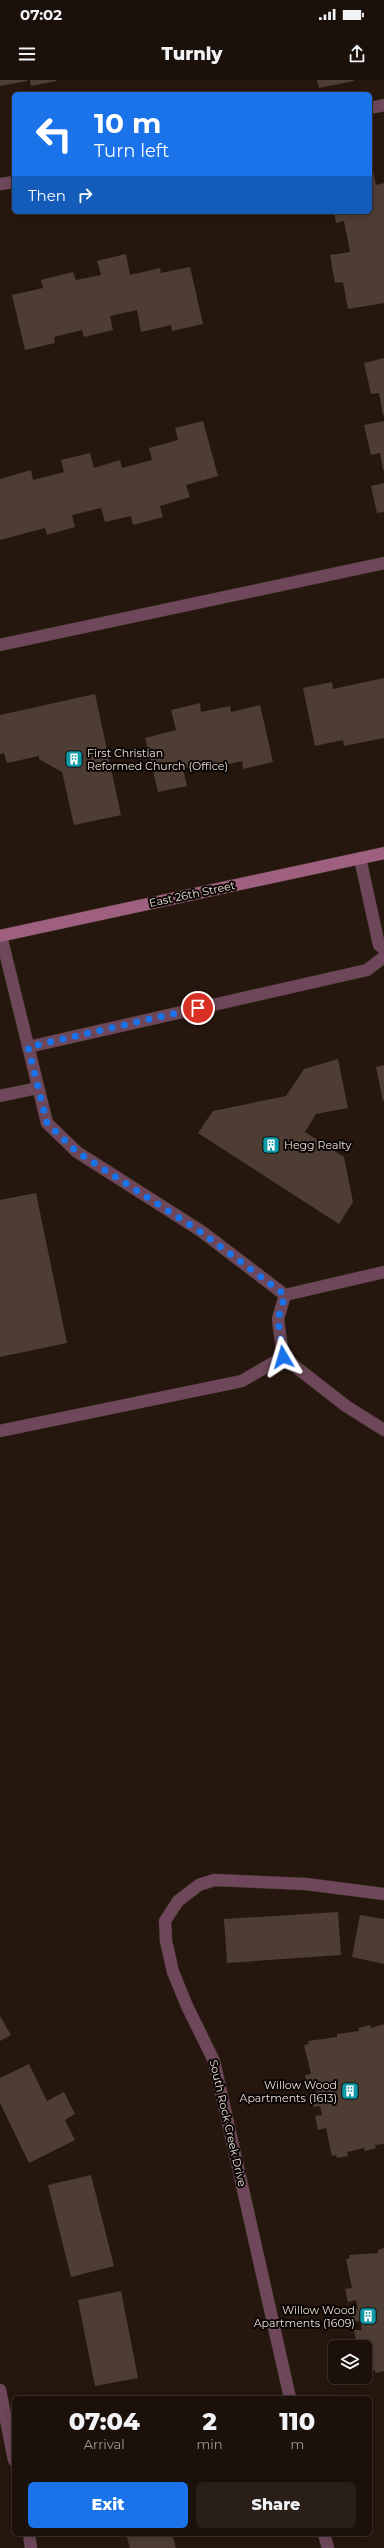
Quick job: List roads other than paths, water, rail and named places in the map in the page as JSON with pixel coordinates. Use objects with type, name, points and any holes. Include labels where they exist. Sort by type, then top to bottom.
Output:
[{"type":"main road","name":"East 26th Street","points":[[0,936],[384,853]]},
{"type":"street","points":[[372,108],[384,105]]},
{"type":"street","points":[[0,184],[12,182]]},
{"type":"street","points":[[0,644],[384,563]]},
{"type":"street","points":[[360,858],[379,945],[384,949]]},
{"type":"street","points":[[0,936],[47,1123],[77,1152],[201,1232],[285,1295],[384,1272]]},
{"type":"street","points":[[28,1047],[367,970],[384,956]]},
{"type":"street","points":[[0,1096],[38,1088]]},
{"type":"street","points":[[285,1295],[278,1319],[283,1357],[346,1406],[384,1430]]},
{"type":"street","points":[[0,1431],[242,1381],[283,1357]]},
{"type":"street","name":"South Rock Creek Drive","points":[[290,2396],[214,2061],[187,2006],[173,1972],[166,1941],[165,1921],[178,1901],[199,1885],[214,1880],[306,1884],[384,1894]]},
{"type":"street","points":[[0,2390],[12,2450]]},
{"type":"street","points":[[29,2536],[32,2548]]},
{"type":"street","points":[[325,2536],[328,2548]]},
{"type":"place","name":"First Christian Reformed Church (Office)","points":[[74,759]]},
{"type":"place","name":"Hegg Realty","points":[[271,1145]]},
{"type":"place","name":"Willow Wood Apartments (1613)","points":[[350,2091]]},
{"type":"place","name":"Willow Wood Apartments (1609)","points":[[368,2316]]}]
